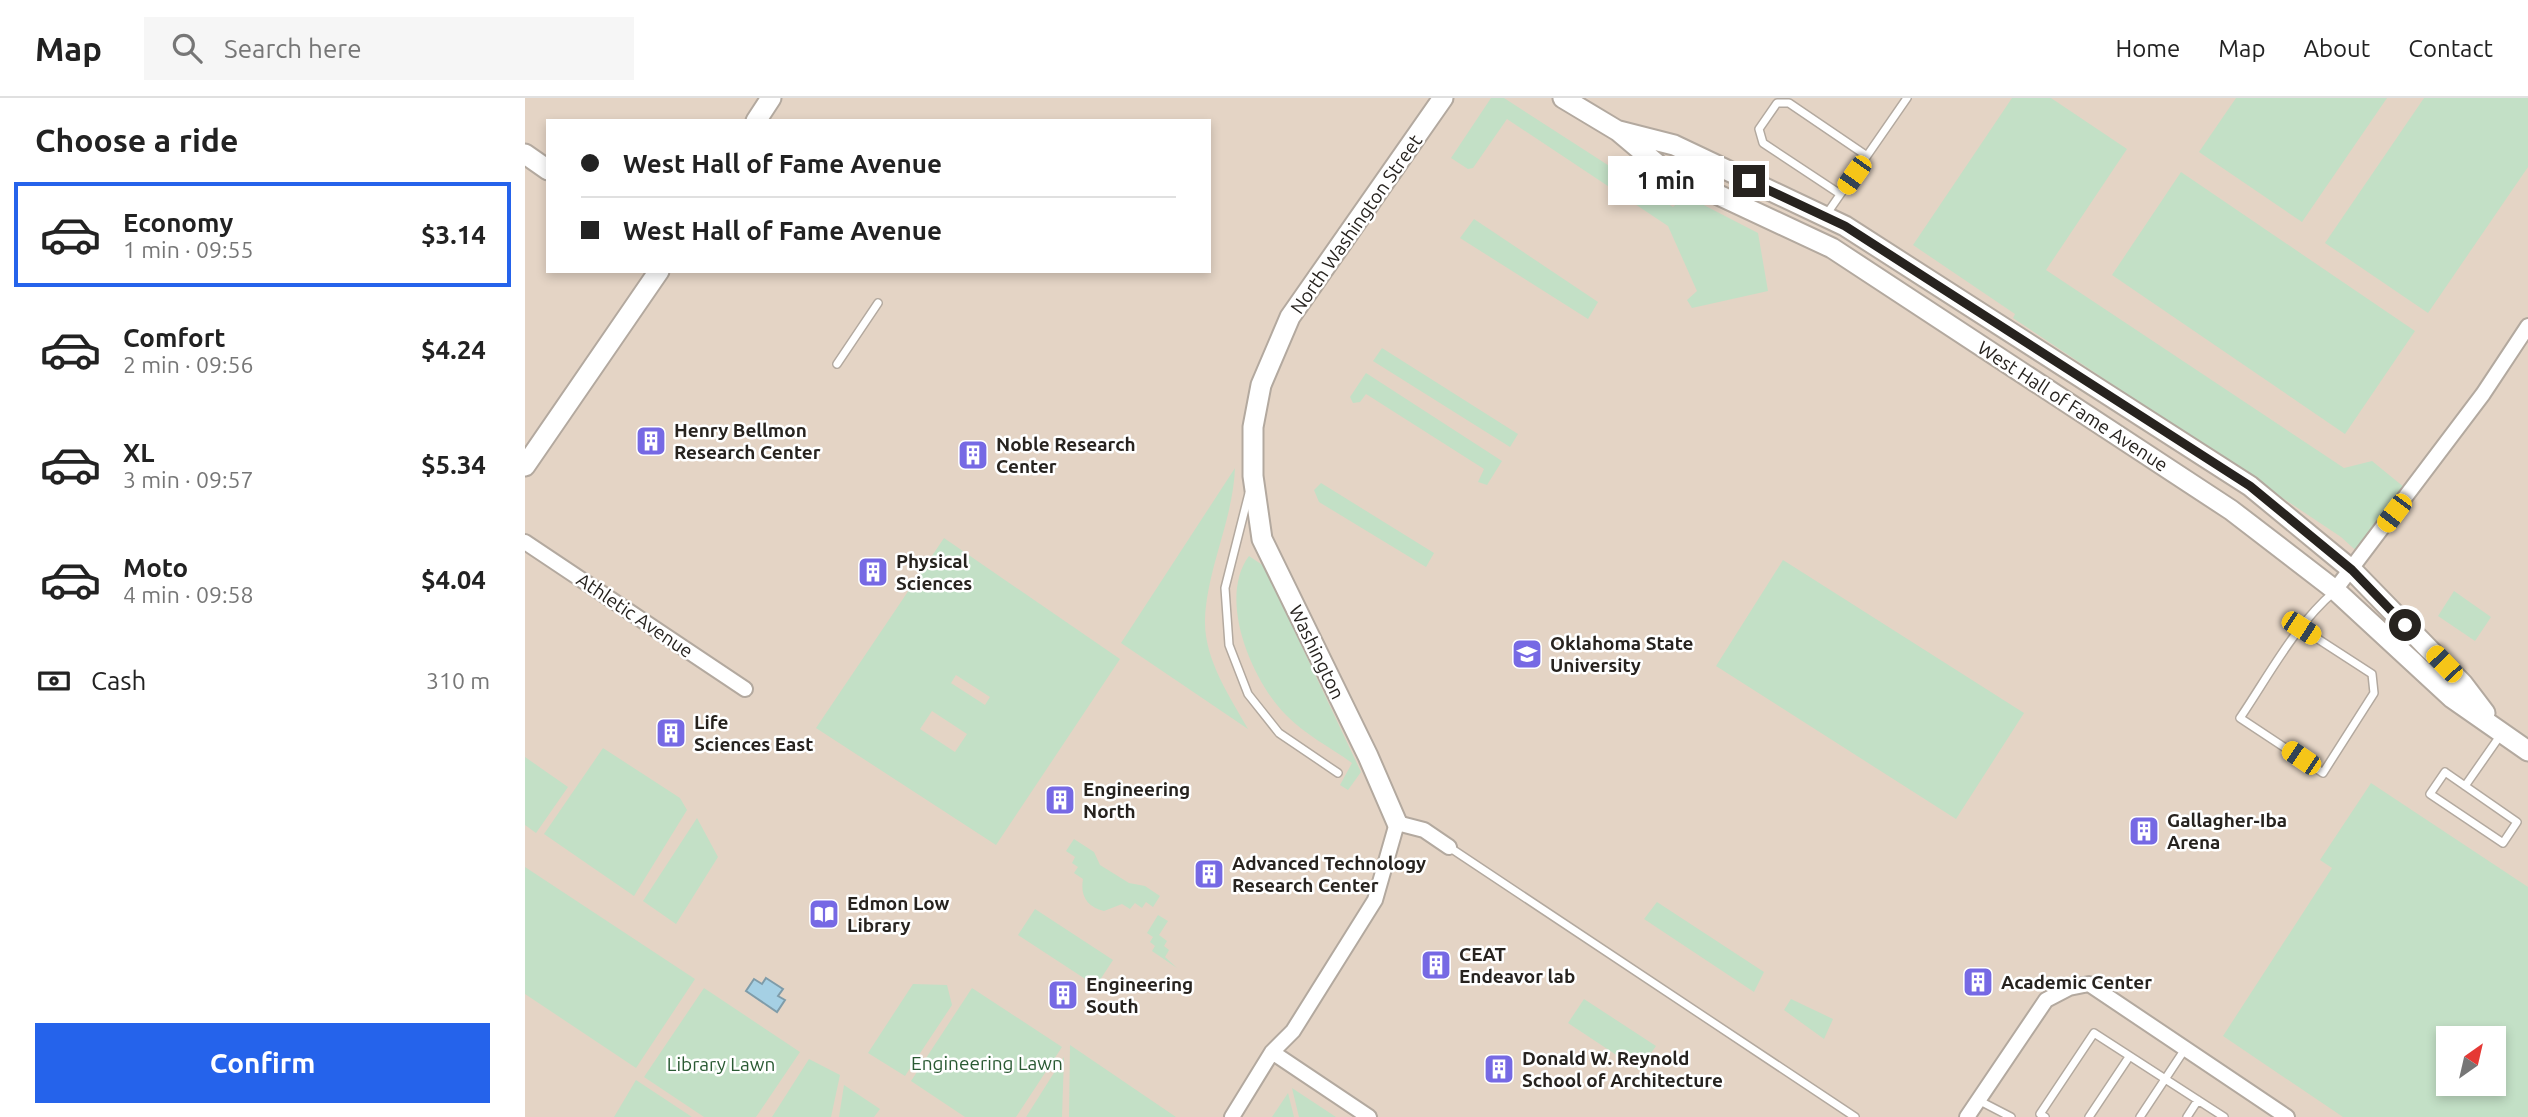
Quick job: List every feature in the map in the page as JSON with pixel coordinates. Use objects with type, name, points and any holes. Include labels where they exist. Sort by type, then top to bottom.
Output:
[{"type":"main road","points":[[757,119],[771,98]]},
{"type":"main road","name":"North Washington Street","points":[[1253,476],[1253,427],[1259,395],[1281,332],[1314,280],[1443,98]]},
{"type":"main road","name":"West Hall of Fame Avenue","points":[[1563,98],[1618,131],[1664,169],[1832,247],[2231,510],[2335,590],[2452,698],[2528,751]]},
{"type":"main road","name":"West Hall of Fame Avenue","points":[[1618,131],[1674,145],[1845,226],[2250,486],[2352,570],[2463,684],[2499,730]]},
{"type":"main road","points":[[525,154],[546,169]]},
{"type":"main road","points":[[525,466],[658,273]]},
{"type":"main road","name":"Washington","points":[[1253,476],[1262,539],[1368,756],[1397,823]]},
{"type":"street","points":[[2335,590],[2483,394],[2522,347],[2528,326]]},
{"type":"street","name":"Athletic Avenue","points":[[525,542],[745,689]]},
{"type":"street","points":[[1232,1117],[1272,1052],[1293,1031],[1375,900],[1397,823],[1424,830],[1450,847]]},
{"type":"street","points":[[1966,1117],[2046,1000],[2069,988],[2089,984],[2287,1117]]},
{"type":"street","points":[[1272,1052],[1369,1117]]},
{"type":"lane","points":[[1825,217],[1907,98]]},
{"type":"lane","points":[[1840,194],[1763,143],[1759,129],[1777,103],[1789,103],[1867,156]]},
{"type":"lane","points":[[837,364],[878,303]]},
{"type":"lane","points":[[1253,476],[1225,588],[1229,645],[1248,694],[1279,733],[1338,773]]},
{"type":"lane","points":[[2301,628],[2372,674],[2374,693],[2323,773],[2240,718],[2312,611],[2335,590]]},
{"type":"lane","points":[[2465,786],[2499,730]]},
{"type":"lane","points":[[2445,772],[2465,786],[2518,822],[2503,843],[2430,794],[2445,772]]},
{"type":"lane","points":[[1450,847],[1855,1117]]},
{"type":"lane","points":[[2045,1117],[2040,1114],[2094,1033],[2224,1117]]},
{"type":"lane","points":[[2140,1117],[2185,1048]]},
{"type":"lane","points":[[2089,1117],[2129,1057]]},
{"type":"lane","points":[[1978,1100],[2011,1117]]},
{"type":"lane","points":[[2187,1117],[2198,1100]]},
{"type":"shaded area","name":"Oklahoma State University","points":[[525,98],[2528,98],[2528,1117],[525,1117]]},
{"type":"green space","points":[[1491,98],[1504,98],[1673,207],[1683,198],[1694,200],[1758,233],[1768,291],[1692,308],[1687,300],[1697,291],[1668,226],[1507,119],[1473,168],[1468,169],[1451,158]]},
{"type":"green space","points":[[2012,98],[2051,98],[2127,149],[2046,270],[2344,468],[2372,461],[2410,492],[2362,556],[2341,537],[2013,318],[2015,314],[1913,245]]},
{"type":"green space","points":[[2236,98],[2387,98],[2302,222],[2199,152]]},
{"type":"green space","points":[[2424,98],[2528,98],[2528,167],[2428,313],[2325,243]]},
{"type":"green space","points":[[2181,172],[2415,331],[2345,434],[2112,275]]},
{"type":"green space","points":[[1474,219],[1598,302],[1588,319],[1460,238]]},
{"type":"green space","points":[[1382,348],[1518,434],[1510,447],[1373,361]]},
{"type":"green space","points":[[1366,373],[1502,461],[1487,485],[1478,482],[1484,469],[1366,394],[1360,402],[1353,403],[1350,397]]},
{"type":"green space","points":[[1235,468],[1230,506],[1210,582],[1205,620],[1213,663],[1248,729],[1121,643]]},
{"type":"green space","points":[[1321,483],[1434,553],[1426,567],[1319,502],[1314,490]]},
{"type":"green space","points":[[944,538],[1120,659],[996,845],[816,728]],"holes":[[[956,675],[990,697],[985,705],[951,683]],[[932,711],[967,734],[955,752],[920,729]]]},
{"type":"green space","points":[[1249,556],[1264,566],[1361,772],[1348,790],[1340,785],[1352,763],[1286,715],[1261,682],[1251,661],[1238,616],[1237,594],[1240,574]]},
{"type":"green space","points":[[1783,560],[2024,713],[1956,819],[1716,666]]},
{"type":"green space","points":[[2454,591],[2491,617],[2475,641],[2438,616]]},
{"type":"green space","points":[[603,748],[680,798],[687,810],[634,896],[544,834]]},
{"type":"green space","points":[[525,757],[568,787],[536,833],[525,825]]},
{"type":"green space","points":[[2371,783],[2528,887],[2528,1117],[2343,1117],[2223,1036],[2332,868],[2320,860]]},
{"type":"green space","points":[[697,818],[718,857],[676,924],[643,901]]},
{"type":"green space","points":[[1074,839],[1094,852],[1100,865],[1129,883],[1145,886],[1160,896],[1153,907],[1146,902],[1142,908],[1135,903],[1130,909],[1122,904],[1104,911],[1089,904],[1084,896],[1083,879],[1074,873],[1078,867],[1072,863],[1075,857],[1066,851]]},
{"type":"green space","points":[[525,867],[695,979],[636,1068],[525,994]]},
{"type":"green space","points":[[1657,902],[1764,972],[1754,992],[1644,919]]},
{"type":"green space","points":[[1035,909],[1113,960],[1096,986],[1018,935]]},
{"type":"green space","points":[[1158,915],[1168,921],[1159,935],[1167,941],[1164,946],[1169,950],[1165,957],[1177,968],[1152,951],[1155,946],[1150,942],[1153,937],[1147,933]]},
{"type":"green space","points":[[913,984],[947,985],[952,1005],[905,1076],[868,1053]]},
{"type":"green space","name":"Library Lawn","points":[[704,988],[800,1052],[756,1117],[704,1117],[644,1077]]},
{"type":"green space","name":"Engineering Lawn","points":[[972,988],[1062,1047],[1016,1117],[965,1117],[911,1081]]},
{"type":"green space","points":[[1584,999],[1656,1046],[1639,1070],[1568,1023]]},
{"type":"green space","points":[[1791,999],[1833,1019],[1824,1039],[1784,1010]]},
{"type":"green space","points":[[1070,1045],[1176,1117],[1069,1117]]},
{"type":"green space","points":[[1064,1057],[1062,1117],[1026,1117]]},
{"type":"green space","points":[[809,1059],[840,1075],[831,1117],[772,1117]]},
{"type":"green space","points":[[636,1080],[692,1117],[614,1117]]},
{"type":"green space","points":[[844,1085],[880,1109],[874,1117],[839,1117]]},
{"type":"green space","points":[[1292,1088],[1336,1117],[1299,1117]]},
{"type":"green space","points":[[1288,1093],[1294,1117],[1272,1117]]},
{"type":"water","points":[[766,978],[783,989],[778,996],[785,1000],[777,1012],[746,991],[754,979],[762,984]]},
{"type":"place","name":"Henry Bellmon Research Center","points":[[651,441]]},
{"type":"place","name":"Noble Research Center","points":[[973,455]]},
{"type":"place","name":"Physical Sciences","points":[[873,572]]},
{"type":"place","name":"Oklahoma State University","points":[[1527,654]]},
{"type":"place","name":"Life Sciences East","points":[[671,733]]},
{"type":"place","name":"Engineering North","points":[[1060,800]]},
{"type":"place","name":"Gallagher-Iba Arena","points":[[2144,831]]},
{"type":"place","name":"Advanced Technology Research Center","points":[[1209,874]]},
{"type":"place","name":"Edmon Low Library","points":[[824,914]]},
{"type":"place","name":"CEAT Endeavor lab","points":[[1436,965]]},
{"type":"place","name":"Academic Center","points":[[1978,982]]},
{"type":"place","name":"Engineering South","points":[[1063,995]]},
{"type":"place","name":"Donald W. Reynold School of Architecture","points":[[1499,1069]]},
{"type":"route","points":[[1749,181],[1845,226],[2250,486],[2352,570],[2405,625]]}]
